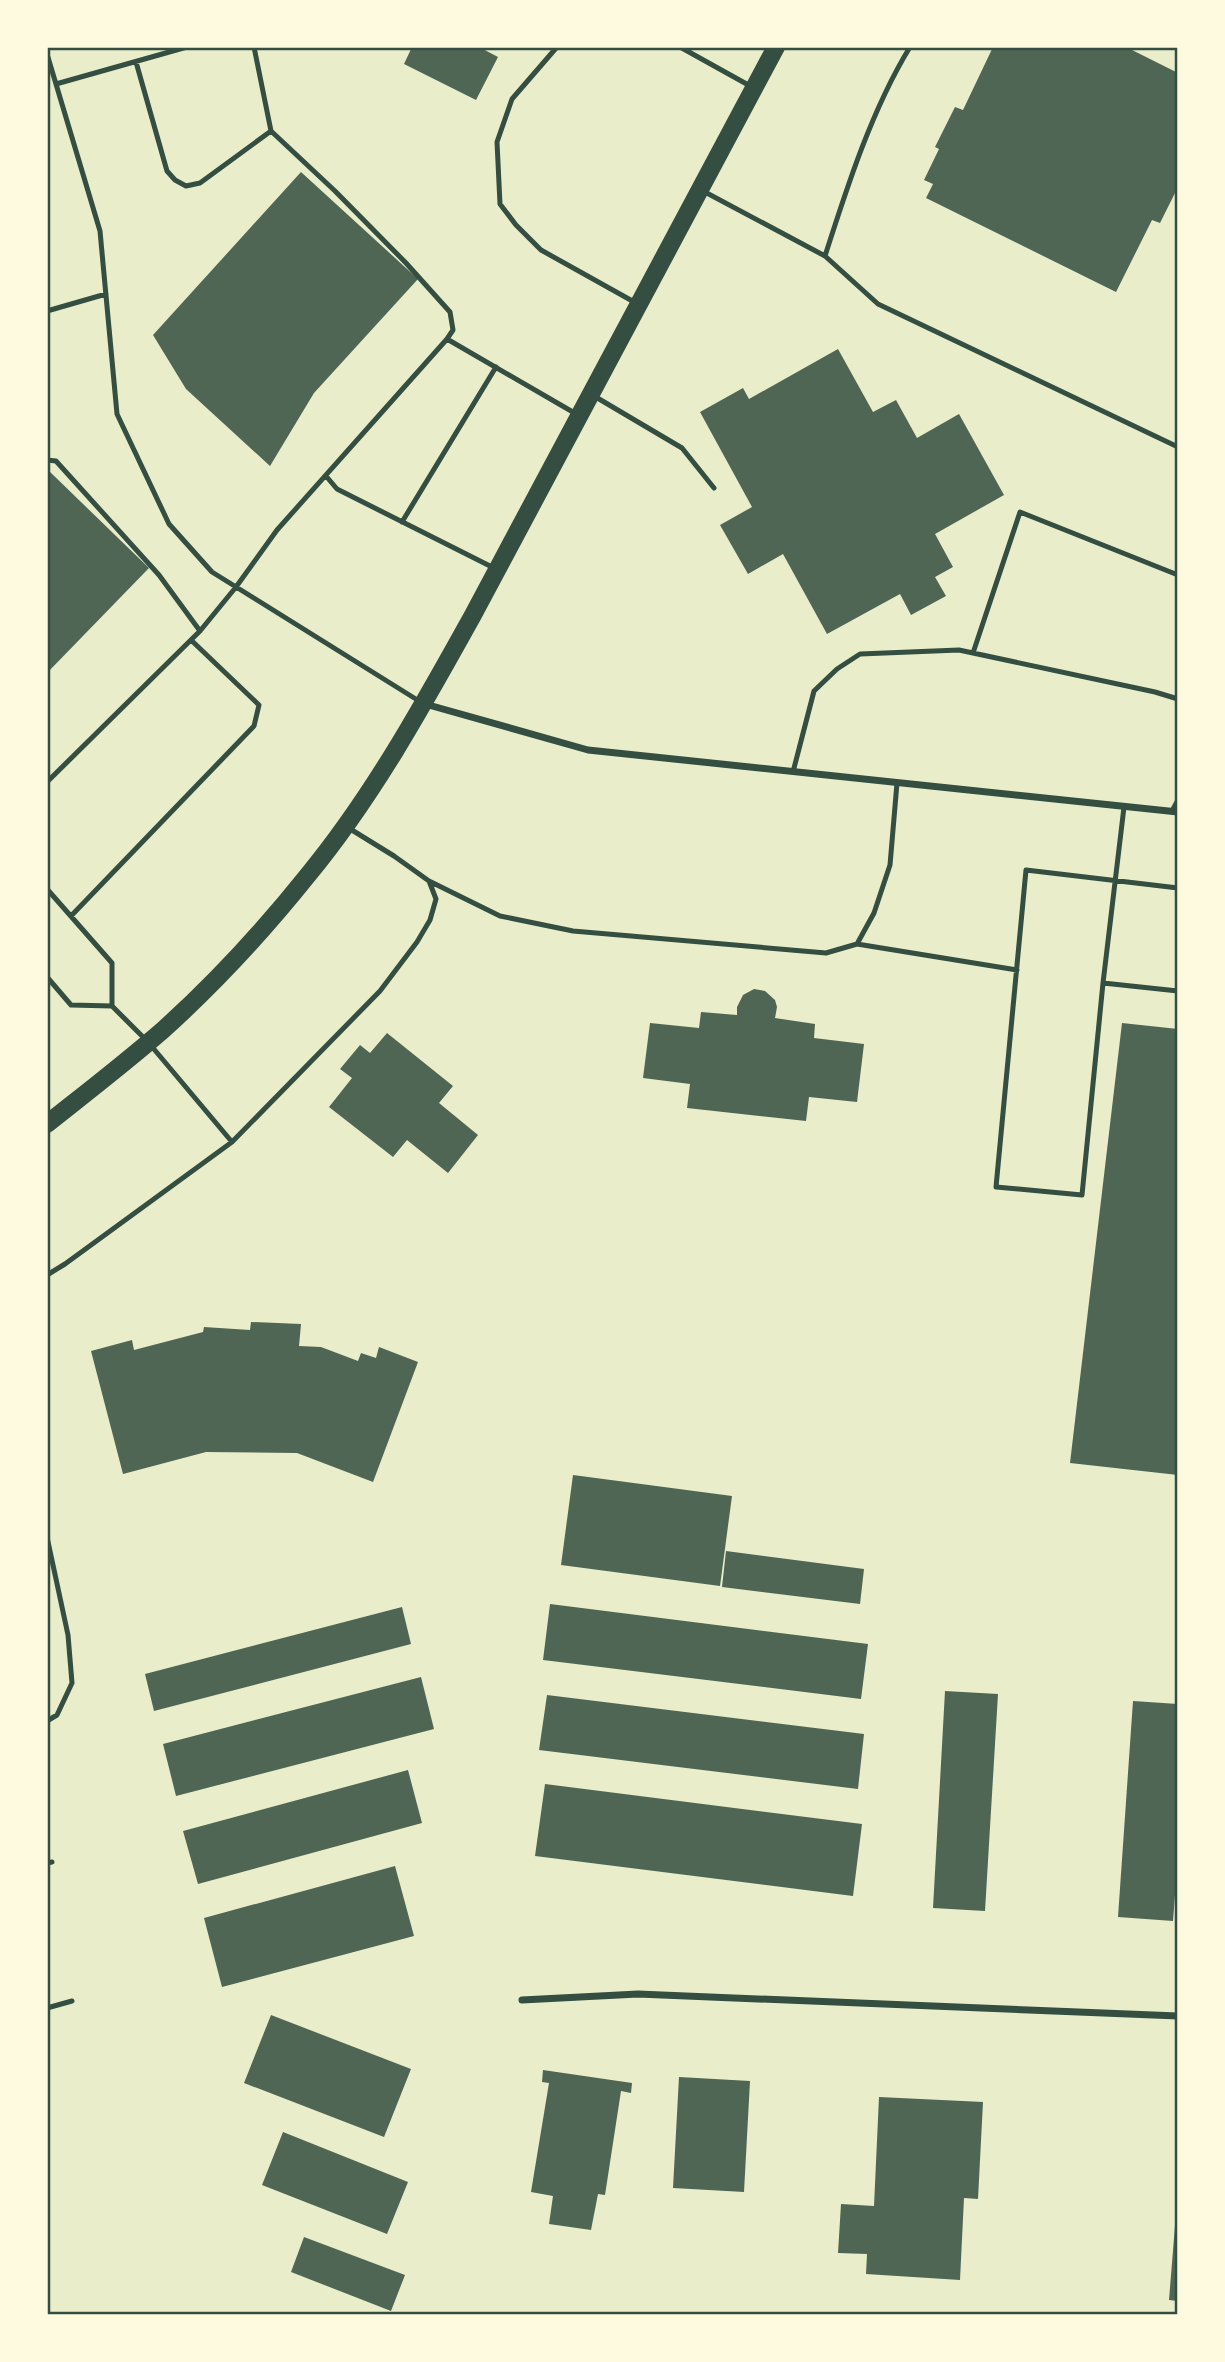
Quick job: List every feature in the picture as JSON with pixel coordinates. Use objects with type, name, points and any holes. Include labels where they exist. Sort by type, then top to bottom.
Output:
[{"type":"main road","points":[[47,1124],[148,1042],[204,991],[310,874],[378,778],[423,704],[497,570],[776,47]]},
{"type":"street","points":[[423,704],[588,750],[1175,812]]},
{"type":"street","points":[[522,2000],[638,1994],[1178,2016]]},
{"type":"lane","points":[[56,84],[187,47]]},
{"type":"lane","points":[[47,782],[200,631],[277,530],[447,340],[453,330],[450,312],[335,191],[271,131],[254,47]]},
{"type":"lane","points":[[557,47],[512,99],[497,142],[500,204],[541,250],[639,304]]},
{"type":"lane","points":[[680,47],[755,88]]},
{"type":"lane","points":[[825,256],[842,203],[891,78],[910,47]]},
{"type":"lane","points":[[47,54],[100,231],[117,414],[169,524],[212,572],[423,704]]},
{"type":"lane","points":[[136,62],[167,171],[186,186],[200,183],[271,131]]},
{"type":"lane","points":[[700,190],[825,256],[878,304],[1178,447]]},
{"type":"lane","points":[[47,311],[106,294]]},
{"type":"lane","points":[[447,340],[579,415]]},
{"type":"lane","points":[[402,522],[496,367]]},
{"type":"lane","points":[[591,395],[682,448],[714,488]]},
{"type":"lane","points":[[47,460],[56,461],[110,519],[159,575],[200,631]]},
{"type":"lane","points":[[326,476],[337,489],[497,570]]},
{"type":"lane","points":[[972,653],[1020,512],[1178,575]]},
{"type":"lane","points":[[71,916],[254,726],[259,705],[191,640]]},
{"type":"lane","points":[[793,772],[814,691],[837,669],[860,654],[959,650],[1178,699]]},
{"type":"lane","points":[[857,944],[874,913],[890,865],[897,783]]},
{"type":"lane","points":[[1175,812],[1178,800]]},
{"type":"lane","points":[[1124,807],[1115,880],[1103,983],[1082,1195],[996,1187],[1026,870],[1115,880],[1178,888]]},
{"type":"lane","points":[[345,826],[429,881],[500,916],[573,931],[826,953],[857,944],[1017,970]]},
{"type":"lane","points":[[47,1275],[232,1142],[380,990],[430,920],[436,899],[429,881]]},
{"type":"lane","points":[[47,889],[112,963],[112,1006]]},
{"type":"lane","points":[[47,977],[71,1005],[112,1006],[148,1042],[232,1142]]},
{"type":"lane","points":[[1103,983],[1178,991]]},
{"type":"lane","points":[[47,1537],[68,1635],[72,1683],[57,1715],[47,1721]]},
{"type":"lane","points":[[47,2008],[72,2001]]},
{"type":"building","points":[[412,47],[479,47],[498,57],[476,100],[404,64]]},
{"type":"building","points":[[993,47],[1126,47],[1178,73],[1178,187],[1160,223],[1152,220],[1116,292],[926,198],[933,184],[924,180],[939,149],[935,147],[955,107],[963,110]]},
{"type":"building","points":[[301,172],[418,279],[314,393],[270,466],[186,389],[153,335]]},
{"type":"building","points":[[838,349],[873,412],[896,400],[917,438],[959,414],[1004,495],[935,534],[953,567],[935,577],[946,596],[911,615],[900,594],[827,634],[783,554],[748,574],[720,525],[752,507],[700,412],[743,388],[749,399]]},
{"type":"building","points":[[47,469],[149,568],[47,673]]},
{"type":"building","points":[[754,989],[765,991],[775,1000],[775,1018],[815,1024],[814,1038],[864,1044],[857,1102],[809,1097],[806,1121],[687,1108],[690,1084],[643,1078],[650,1023],[699,1028],[701,1012],[737,1015],[737,1007],[743,995]]},
{"type":"building","points":[[1122,1023],[1178,1029],[1178,1475],[1070,1463]]},
{"type":"building","points":[[387,1033],[453,1086],[439,1103],[478,1135],[448,1173],[407,1140],[393,1157],[329,1107],[352,1078],[340,1069],[360,1045],[370,1053]]},
{"type":"building","points":[[251,1322],[301,1324],[299,1346],[321,1347],[358,1361],[361,1353],[376,1358],[379,1347],[418,1362],[373,1482],[297,1453],[206,1452],[123,1474],[91,1351],[132,1340],[134,1350],[203,1332],[204,1327],[250,1330]]},
{"type":"building","points":[[573,1475],[732,1496],[720,1586],[561,1565]]},
{"type":"building","points":[[726,1551],[864,1569],[860,1604],[722,1587]]},
{"type":"building","points":[[550,1604],[868,1644],[861,1699],[543,1660]]},
{"type":"building","points":[[402,1607],[411,1644],[154,1711],[145,1674]]},
{"type":"building","points":[[421,1677],[434,1729],[176,1796],[163,1744]]},
{"type":"building","points":[[945,1691],[998,1694],[985,1911],[933,1908]]},
{"type":"building","points":[[547,1695],[864,1734],[858,1789],[539,1750]]},
{"type":"building","points":[[1133,1701],[1178,1704],[1178,1856],[1173,1921],[1118,1917]]},
{"type":"building","points":[[408,1770],[422,1823],[198,1884],[183,1831]]},
{"type":"building","points":[[545,1784],[862,1824],[853,1896],[535,1856]]},
{"type":"building","points":[[395,1866],[414,1936],[222,1987],[204,1918]]},
{"type":"building","points":[[271,2015],[411,2069],[384,2137],[244,2083]]},
{"type":"building","points":[[543,2070],[632,2083],[631,2093],[621,2091],[605,2195],[598,2194],[591,2230],[549,2224],[553,2196],[531,2192],[549,2083],[542,2082]]},
{"type":"building","points":[[679,2077],[750,2081],[744,2192],[673,2188]]},
{"type":"building","points":[[879,2097],[983,2102],[978,2199],[964,2198],[960,2280],[866,2274],[867,2254],[838,2253],[841,2204],[874,2206]]},
{"type":"building","points":[[283,2132],[408,2182],[387,2234],[262,2185]]},
{"type":"building","points":[[1178,2213],[1178,2301],[1169,2300]]},
{"type":"building","points":[[304,2237],[405,2275],[391,2311],[291,2272]]}]
